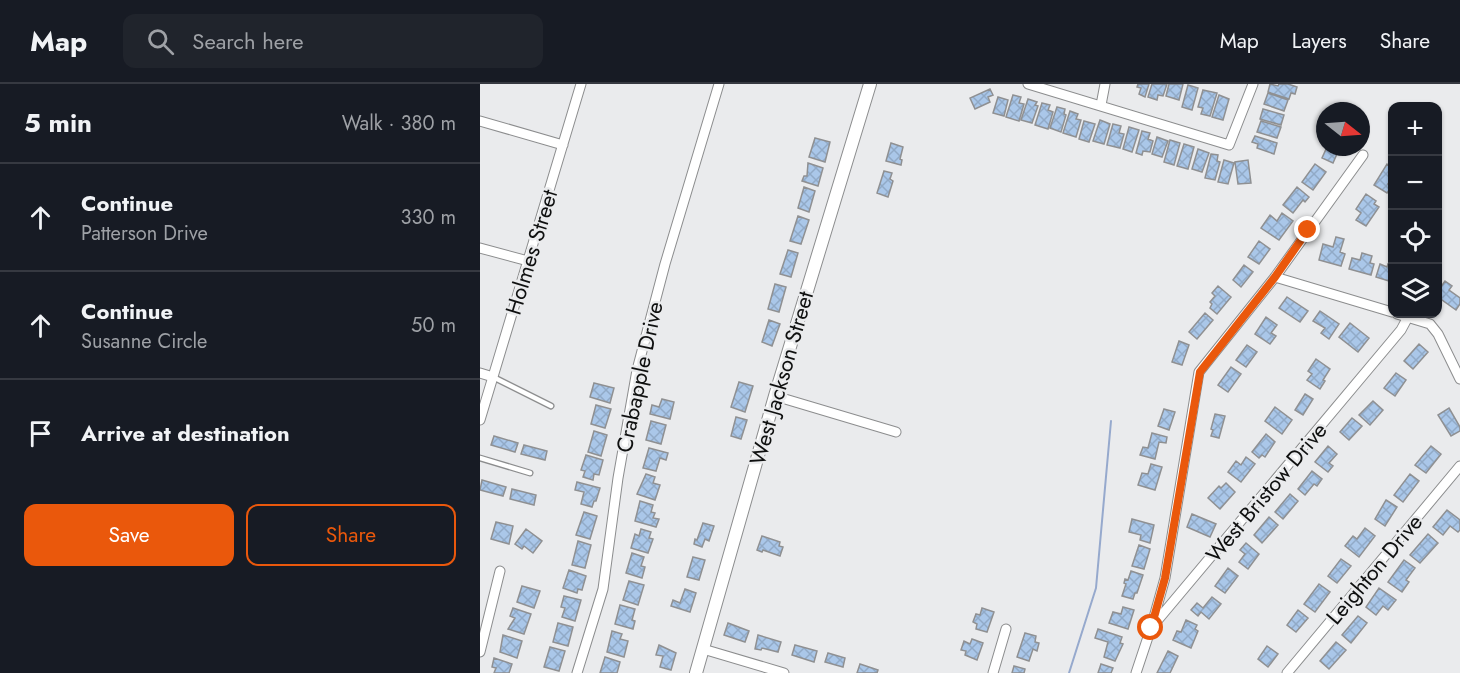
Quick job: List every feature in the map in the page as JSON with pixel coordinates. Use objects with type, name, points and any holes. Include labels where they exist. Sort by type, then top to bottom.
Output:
[{"type":"street","name":"Holmes Street","points":[[480,420],[581,84]]},
{"type":"street","name":"Crabapple Drive","points":[[577,673],[603,589],[618,478],[637,370],[665,264],[719,84]]},
{"type":"street","name":"West Jackson Street","points":[[696,673],[775,396],[868,84]]},
{"type":"street","points":[[1028,84],[1229,145],[1253,84]]},
{"type":"street","points":[[1101,105],[1105,84]]},
{"type":"street","points":[[480,121],[563,145]]},
{"type":"street","points":[[1151,628],[1165,578],[1200,372],[1275,277],[1362,156]]},
{"type":"street","points":[[480,248],[528,261]]},
{"type":"street","points":[[1275,277],[1388,311]]},
{"type":"street","name":"West Bristow Drive","points":[[1136,673],[1151,628],[1401,330],[1407,318]]},
{"type":"street","points":[[1411,318],[1430,324],[1438,334],[1460,379]]},
{"type":"street","points":[[480,373],[493,377]]},
{"type":"street","points":[[775,396],[896,432]]},
{"type":"street","name":"Leighton Drive","points":[[1287,673],[1460,466]]},
{"type":"street","points":[[480,652],[500,571]]},
{"type":"street","points":[[993,673],[1006,629]]},
{"type":"street","points":[[704,649],[784,673]]},
{"type":"lane","points":[[493,377],[551,406]]},
{"type":"lane","points":[[480,458],[530,473]]},
{"type":"building","points":[[1138,84],[1149,84],[1145,97],[1139,94],[1141,88],[1137,87]]},
{"type":"building","points":[[1152,84],[1167,84],[1163,96],[1158,95],[1157,100],[1148,97]]},
{"type":"building","points":[[1169,84],[1183,84],[1179,100],[1166,96]]},
{"type":"building","points":[[1270,84],[1278,86],[1288,84],[1297,87],[1295,94],[1291,93],[1289,99],[1268,92]]},
{"type":"building","points":[[1188,85],[1198,88],[1192,110],[1182,107]]},
{"type":"building","points":[[990,89],[993,95],[988,97],[990,102],[975,109],[970,98]]},
{"type":"building","points":[[1203,90],[1217,93],[1210,116],[1201,114],[1203,108],[1198,107]]},
{"type":"building","points":[[1268,93],[1288,100],[1284,111],[1264,104]]},
{"type":"building","points":[[1013,95],[1021,97],[1019,103],[1024,104],[1019,121],[1006,117]]},
{"type":"building","points":[[1219,95],[1229,99],[1223,120],[1212,117]]},
{"type":"building","points":[[998,97],[1008,100],[1004,116],[993,113]]},
{"type":"building","points":[[1028,99],[1037,102],[1035,105],[1038,106],[1032,123],[1021,120]]},
{"type":"building","points":[[1042,103],[1050,105],[1048,110],[1053,112],[1048,129],[1035,125]]},
{"type":"building","points":[[1057,107],[1065,109],[1064,114],[1066,115],[1061,132],[1050,128]]},
{"type":"building","points":[[1263,109],[1284,115],[1281,125],[1260,119]]},
{"type":"building","points":[[1070,111],[1078,114],[1076,119],[1081,120],[1076,137],[1063,133]]},
{"type":"building","points":[[1100,120],[1110,124],[1104,144],[1093,141]]},
{"type":"building","points":[[1084,121],[1095,124],[1089,142],[1079,139]]},
{"type":"building","points":[[1261,121],[1281,127],[1277,138],[1257,132]]},
{"type":"building","points":[[1113,124],[1121,126],[1119,133],[1124,134],[1120,148],[1107,145]]},
{"type":"building","points":[[1129,127],[1139,130],[1132,152],[1123,149]]},
{"type":"building","points":[[1142,131],[1150,133],[1148,139],[1153,141],[1150,152],[1143,151],[1142,155],[1136,153]]},
{"type":"building","points":[[1255,136],[1277,143],[1274,154],[1257,148],[1258,144],[1252,142]]},
{"type":"building","points":[[1157,137],[1168,141],[1162,157],[1152,154]]},
{"type":"building","points":[[815,138],[830,142],[825,162],[809,157]]},
{"type":"building","points":[[1170,140],[1180,143],[1174,165],[1164,162]]},
{"type":"building","points":[[891,143],[903,147],[901,165],[886,161]]},
{"type":"building","points":[[1184,144],[1194,147],[1188,169],[1177,166]]},
{"type":"building","points":[[1198,149],[1209,153],[1202,172],[1192,169]]},
{"type":"building","points":[[1211,154],[1218,155],[1217,161],[1220,162],[1215,180],[1205,178]]},
{"type":"building","points":[[1323,156],[1336,156],[1333,163],[1322,158]]},
{"type":"building","points":[[1224,160],[1234,163],[1228,184],[1218,182]]},
{"type":"building","points":[[1248,160],[1251,183],[1238,184],[1235,162]]},
{"type":"building","points":[[808,163],[823,168],[818,186],[802,181],[804,176],[807,176]]},
{"type":"building","points":[[1315,164],[1326,172],[1313,190],[1302,182]]},
{"type":"building","points":[[1387,164],[1388,192],[1374,185]]},
{"type":"building","points":[[884,171],[892,173],[890,179],[893,181],[888,197],[877,193]]},
{"type":"building","points":[[804,187],[815,191],[809,212],[798,208]]},
{"type":"building","points":[[1297,187],[1309,197],[1305,202],[1303,200],[1293,213],[1283,205]]},
{"type":"building","points":[[1366,194],[1376,201],[1374,204],[1379,207],[1366,226],[1356,220],[1361,213],[1356,209]]},
{"type":"building","points":[[1282,213],[1293,221],[1279,240],[1261,228],[1270,215],[1277,221]]},
{"type":"building","points":[[798,216],[809,220],[801,244],[790,241]]},
{"type":"building","points":[[1336,237],[1344,239],[1340,252],[1345,254],[1341,266],[1319,260],[1323,244],[1333,247]]},
{"type":"building","points":[[1259,241],[1270,249],[1259,264],[1248,257]]},
{"type":"building","points":[[788,250],[798,253],[791,277],[780,274]]},
{"type":"building","points":[[1362,253],[1372,256],[1370,263],[1374,264],[1371,275],[1349,269],[1352,258],[1360,260]]},
{"type":"building","points":[[1380,264],[1387,267],[1388,264],[1388,281],[1376,277]]},
{"type":"building","points":[[1244,265],[1253,272],[1241,287],[1233,280]]},
{"type":"building","points":[[1445,281],[1452,286],[1449,290],[1460,298],[1460,304],[1456,310],[1442,300],[1442,285]]},
{"type":"building","points":[[775,284],[786,287],[779,312],[768,309]]},
{"type":"building","points":[[1218,286],[1231,297],[1217,314],[1210,308],[1212,304],[1210,302],[1215,296],[1212,293]]},
{"type":"building","points":[[1287,297],[1308,311],[1300,322],[1279,308]]},
{"type":"building","points":[[1320,311],[1339,324],[1329,339],[1321,333],[1325,328],[1313,321]]},
{"type":"building","points":[[1205,313],[1213,320],[1197,339],[1189,332]]},
{"type":"building","points":[[1266,317],[1277,325],[1271,333],[1276,336],[1270,344],[1255,334]]},
{"type":"building","points":[[769,320],[780,324],[772,346],[762,342]]},
{"type":"building","points":[[1350,323],[1369,338],[1358,352],[1339,337]]},
{"type":"building","points":[[1179,341],[1189,345],[1182,365],[1172,362]]},
{"type":"building","points":[[1419,344],[1428,352],[1413,369],[1404,361]]},
{"type":"building","points":[[1247,345],[1257,352],[1246,367],[1236,360]]},
{"type":"building","points":[[1316,359],[1330,369],[1320,389],[1307,380],[1312,374],[1308,371]]},
{"type":"building","points":[[1231,367],[1241,374],[1228,392],[1218,385]]},
{"type":"building","points":[[1396,373],[1406,380],[1395,396],[1384,388]]},
{"type":"building","points":[[739,382],[753,386],[745,412],[731,407]]},
{"type":"building","points":[[594,383],[614,388],[610,403],[590,397]]},
{"type":"building","points":[[1305,394],[1313,399],[1303,415],[1295,410]]},
{"type":"building","points":[[662,399],[674,402],[670,419],[650,414],[652,405],[659,407]]},
{"type":"building","points":[[1373,401],[1383,410],[1370,425],[1359,415]]},
{"type":"building","points":[[596,405],[611,409],[605,428],[591,424]]},
{"type":"building","points":[[1275,407],[1292,420],[1282,434],[1265,421]]},
{"type":"building","points":[[1449,408],[1460,427],[1460,431],[1451,436],[1438,415]]},
{"type":"building","points":[[1164,409],[1175,412],[1169,430],[1158,426]]},
{"type":"building","points":[[1215,414],[1225,416],[1219,438],[1211,436]]},
{"type":"building","points":[[736,417],[747,420],[741,439],[731,436]]},
{"type":"building","points":[[1352,418],[1362,426],[1349,440],[1340,432]]},
{"type":"building","points":[[651,421],[666,425],[661,444],[646,440]]},
{"type":"building","points":[[594,431],[607,435],[601,456],[588,452]]},
{"type":"building","points":[[1152,433],[1167,437],[1166,443],[1159,442],[1155,459],[1140,455],[1143,447],[1148,448]]},
{"type":"building","points":[[1266,434],[1275,442],[1265,457],[1262,455],[1259,458],[1252,452]]},
{"type":"building","points":[[494,436],[518,443],[515,452],[491,445]]},
{"type":"building","points":[[524,445],[547,451],[545,460],[521,454]]},
{"type":"building","points":[[1328,446],[1337,454],[1329,463],[1333,466],[1328,472],[1315,462]]},
{"type":"building","points":[[1431,446],[1441,454],[1426,473],[1415,465]]},
{"type":"building","points":[[649,448],[668,453],[666,460],[660,458],[656,471],[643,468]]},
{"type":"building","points":[[586,455],[603,460],[599,475],[594,474],[593,480],[583,477],[585,471],[581,470]]},
{"type":"building","points":[[1246,457],[1255,464],[1241,482],[1228,472],[1236,461],[1241,465]]},
{"type":"building","points":[[1151,464],[1162,467],[1155,490],[1138,485],[1142,473],[1148,474]]},
{"type":"building","points":[[1312,471],[1322,479],[1317,486],[1314,484],[1305,495],[1298,489]]},
{"type":"building","points":[[646,474],[655,477],[653,483],[660,485],[655,500],[637,494]]},
{"type":"building","points":[[1410,474],[1419,481],[1403,502],[1394,495]]},
{"type":"building","points":[[482,480],[506,487],[503,496],[480,490]]},
{"type":"building","points":[[577,482],[600,488],[592,507],[581,504],[584,492],[575,490]]},
{"type":"building","points":[[1226,483],[1235,492],[1220,509],[1208,498],[1219,486],[1221,488]]},
{"type":"building","points":[[512,489],[536,495],[534,505],[510,499]]},
{"type":"building","points":[[1290,494],[1298,501],[1283,519],[1275,512]]},
{"type":"building","points":[[1386,500],[1397,507],[1385,526],[1375,519]]},
{"type":"building","points":[[640,501],[653,505],[651,512],[655,513],[653,518],[659,519],[656,527],[635,521]]},
{"type":"building","points":[[1447,510],[1460,520],[1460,530],[1458,532],[1450,526],[1443,535],[1433,527]]},
{"type":"building","points":[[584,512],[597,516],[590,539],[576,535]]},
{"type":"building","points":[[1192,514],[1216,524],[1210,537],[1187,527]]},
{"type":"building","points":[[1269,517],[1278,525],[1262,543],[1254,535]]},
{"type":"building","points":[[1132,519],[1154,525],[1150,543],[1140,540],[1141,535],[1129,532]]},
{"type":"building","points":[[496,522],[513,526],[509,544],[491,539]]},
{"type":"building","points":[[703,523],[714,526],[709,541],[705,539],[702,547],[694,544]]},
{"type":"building","points":[[1365,528],[1375,536],[1359,557],[1345,546],[1353,536],[1357,539]]},
{"type":"building","points":[[526,529],[542,541],[533,553],[524,546],[522,549],[515,544]]},
{"type":"building","points":[[641,529],[651,532],[649,538],[653,539],[648,553],[631,548],[635,534],[639,536]]},
{"type":"building","points":[[1428,534],[1438,543],[1420,563],[1410,555]]},
{"type":"building","points":[[762,536],[780,542],[779,546],[783,547],[780,556],[757,550]]},
{"type":"building","points":[[578,541],[591,545],[585,568],[572,565]]},
{"type":"building","points":[[1246,543],[1259,554],[1248,569],[1239,562],[1245,554],[1240,550]]},
{"type":"building","points":[[1139,545],[1150,549],[1144,569],[1132,566]]},
{"type":"building","points":[[632,553],[644,557],[641,566],[645,567],[642,578],[626,573]]},
{"type":"building","points":[[693,557],[705,560],[699,580],[687,577]]},
{"type":"building","points":[[1341,559],[1351,566],[1337,583],[1328,576]]},
{"type":"building","points":[[1404,560],[1415,568],[1406,580],[1409,582],[1402,592],[1388,582]]},
{"type":"building","points":[[1228,568],[1238,576],[1225,593],[1215,586]]},
{"type":"building","points":[[569,570],[586,576],[582,590],[578,589],[577,593],[563,588]]},
{"type":"building","points":[[1131,571],[1143,575],[1133,599],[1122,596],[1126,584],[1125,579],[1128,580]]},
{"type":"building","points":[[629,581],[644,585],[638,605],[623,600]]},
{"type":"building","points":[[1319,584],[1330,592],[1315,612],[1304,604]]},
{"type":"building","points":[[522,586],[540,591],[534,608],[517,602]]},
{"type":"building","points":[[1379,588],[1396,600],[1388,610],[1383,606],[1376,615],[1366,607]]},
{"type":"building","points":[[685,589],[696,593],[690,612],[671,606],[673,600],[680,603]]},
{"type":"building","points":[[564,596],[581,600],[575,621],[562,617],[565,608],[561,607]]},
{"type":"building","points":[[1212,597],[1221,604],[1209,619],[1201,612],[1198,616],[1191,610],[1197,603],[1203,608]]},
{"type":"building","points":[[620,605],[635,609],[632,620],[635,621],[633,629],[615,624]]},
{"type":"building","points":[[1123,607],[1134,610],[1128,629],[1109,623],[1113,612],[1121,614]]},
{"type":"building","points":[[513,608],[531,614],[524,634],[508,629],[515,618],[510,616]]},
{"type":"building","points":[[982,608],[994,612],[987,632],[976,629],[977,624],[973,622],[976,614],[980,615]]},
{"type":"building","points":[[1298,610],[1308,618],[1296,632],[1287,625]]},
{"type":"building","points":[[1358,616],[1367,623],[1351,643],[1342,635]]},
{"type":"building","points":[[1186,620],[1197,625],[1195,629],[1198,631],[1191,648],[1173,640],[1177,631],[1181,632]]},
{"type":"building","points":[[558,623],[573,627],[568,646],[553,642]]},
{"type":"building","points":[[728,623],[749,631],[745,642],[724,635]]},
{"type":"building","points":[[1098,629],[1122,637],[1120,643],[1123,644],[1115,661],[1104,657],[1108,642],[1095,638]]},
{"type":"building","points":[[612,631],[622,634],[620,639],[628,641],[624,657],[607,652]]},
{"type":"building","points":[[1025,633],[1036,636],[1035,642],[1039,643],[1037,651],[1033,649],[1029,661],[1017,657]]},
{"type":"building","points":[[503,635],[522,641],[517,658],[500,652]]},
{"type":"building","points":[[758,635],[781,642],[778,652],[762,648],[761,650],[755,649]]},
{"type":"building","points":[[972,639],[983,643],[977,660],[965,655],[966,651],[961,650],[964,641],[970,644]]},
{"type":"building","points":[[1336,642],[1346,650],[1329,669],[1320,661]]},
{"type":"building","points":[[659,645],[676,653],[671,670],[660,667],[663,656],[656,655]]},
{"type":"building","points":[[795,645],[817,651],[814,662],[792,655]]},
{"type":"building","points":[[1267,646],[1278,654],[1268,667],[1258,659]]},
{"type":"building","points":[[550,647],[565,651],[559,671],[544,667]]},
{"type":"building","points":[[1168,651],[1178,656],[1170,673],[1157,673]]},
{"type":"building","points":[[828,653],[845,658],[843,667],[825,662]]},
{"type":"building","points":[[605,657],[620,662],[617,673],[600,673]]},
{"type":"building","points":[[494,658],[512,664],[509,673],[494,673],[496,668],[492,667]]},
{"type":"building","points":[[860,664],[878,670],[877,673],[857,673]]},
{"type":"building","points":[[1101,664],[1113,668],[1111,673],[1098,673]]},
{"type":"building","points":[[1014,666],[1025,669],[1024,673],[1012,673]]},
{"type":"waterway","points":[[1069,673],[1096,588],[1111,421]]},
{"type":"route","points":[[1151,628],[1165,578],[1200,372],[1275,277],[1308,230]]}]
